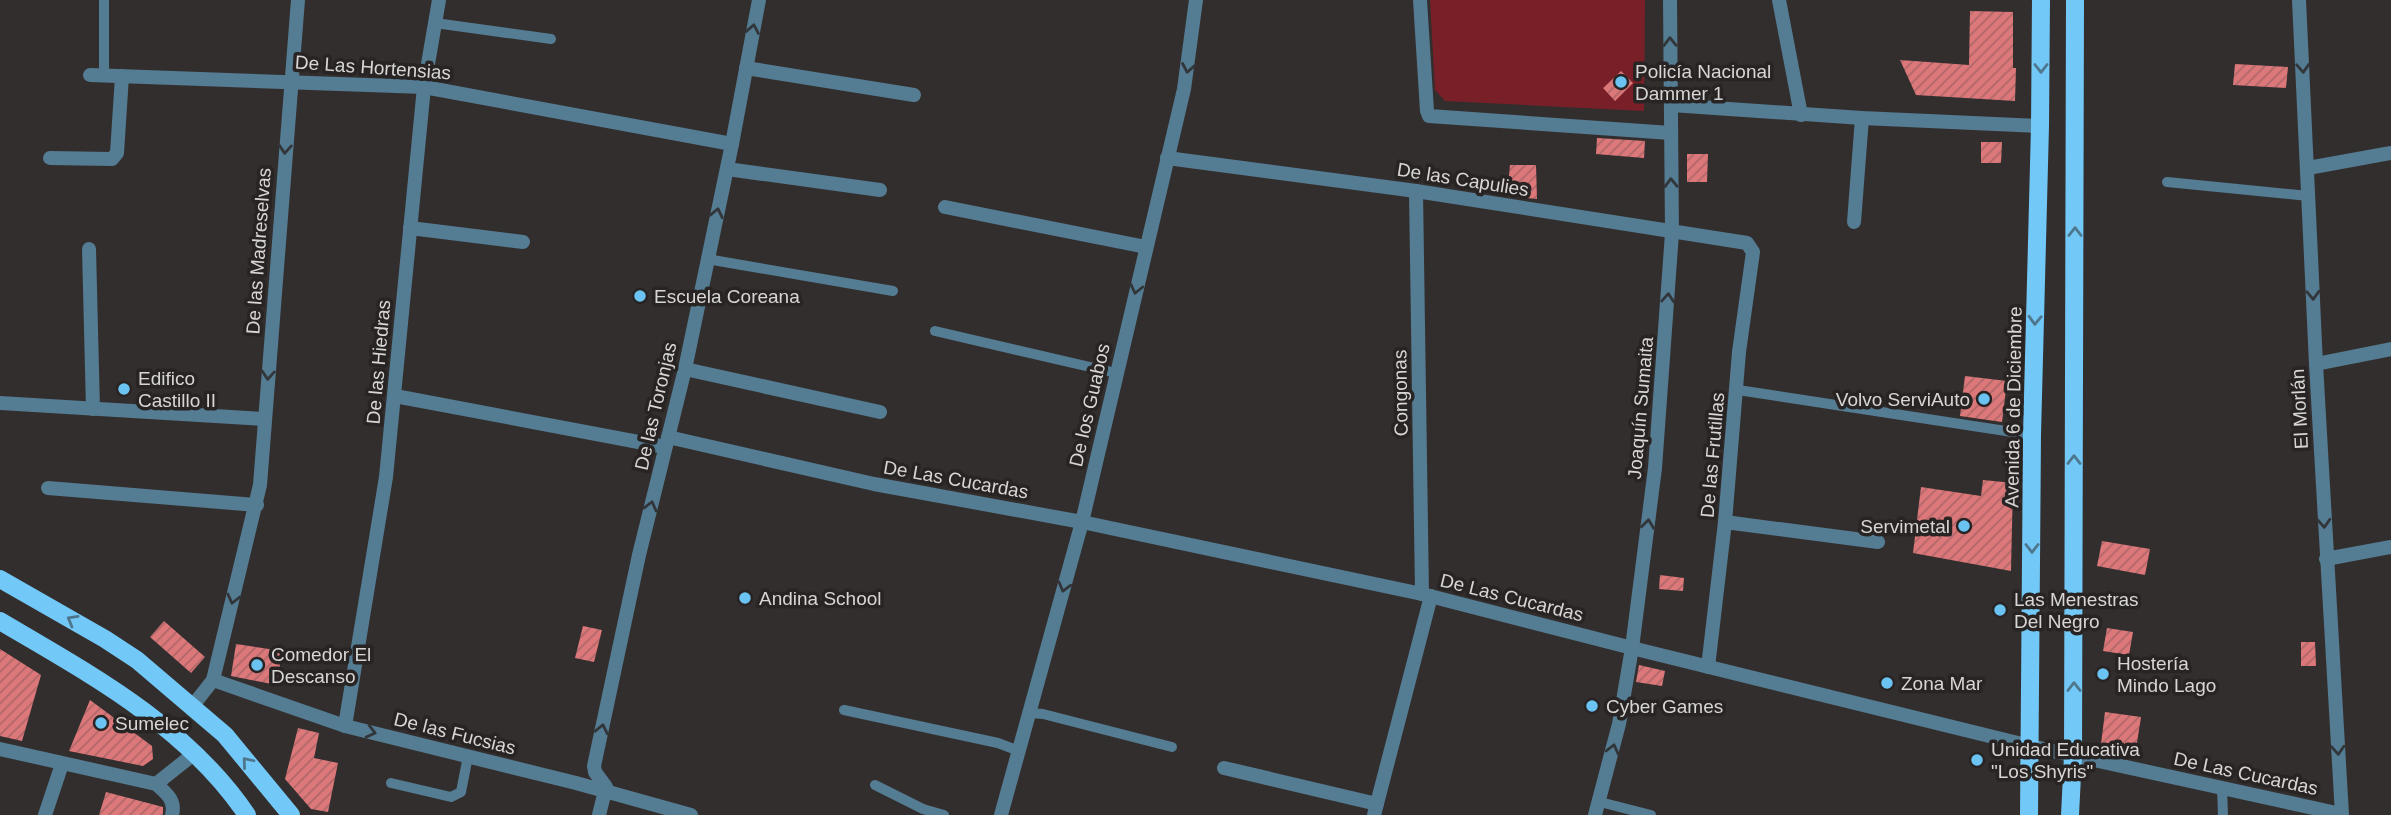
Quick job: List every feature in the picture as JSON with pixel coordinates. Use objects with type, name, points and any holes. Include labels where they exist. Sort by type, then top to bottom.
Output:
[{"type":"main road","name":"Avenida 6 de Diciembre","points":[[2029,815],[2032,435],[2041,0]]},
{"type":"main road","points":[[2070,815],[2073,756],[2075,0]]},
{"type":"main road","points":[[0,579],[137,660],[225,735],[291,815]]},
{"type":"main road","points":[[0,621],[116,690],[195,753],[247,815]]},
{"type":"street","name":"De las Madreselvas","points":[[213,680],[257,505],[298,0]]},
{"type":"street","name":"De las Hiedras","points":[[345,726],[386,477],[424,86],[439,0]]},
{"type":"street","name":"De las Toronjas","points":[[606,792],[594,766],[639,555],[685,369],[759,0]]},
{"type":"street","name":"De los Guabos","points":[[1001,815],[1082,522],[1184,89],[1196,0]]},
{"type":"street","points":[[1420,0],[1429,116],[1671,133]]},
{"type":"street","name":"Joaquín Sumaita","points":[[1598,808],[1619,724],[1632,648],[1655,468],[1672,233],[1670,0]]},
{"type":"street","points":[[1779,0],[1801,115]]},
{"type":"street","name":"El Morlán","points":[[2300,0],[2326,559],[2342,814]]},
{"type":"street","points":[[746,68],[914,95]]},
{"type":"street","name":"De Las Hortensias","points":[[97,75],[424,86],[732,144]]},
{"type":"street","points":[[50,158],[112,159],[117,153],[122,76]]},
{"type":"street","points":[[1671,105],[1801,115],[2040,126]]},
{"type":"street","points":[[1854,222],[1862,118]]},
{"type":"street","points":[[2308,168],[2391,153]]},
{"type":"street","name":"De las Capulies","points":[[1167,158],[1416,191],[1747,243],[1751,247]]},
{"type":"street","points":[[726,169],[880,190]]},
{"type":"street","name":"Congonas","points":[[1376,809],[1427,595],[1416,191]]},
{"type":"street","points":[[945,207],[1146,247]]},
{"type":"street","points":[[410,228],[523,242]]},
{"type":"street","name":"De las Frutillas","points":[[1708,667],[1726,522],[1739,352],[1753,252],[1751,247]]},
{"type":"street","points":[[89,249],[93,409]]},
{"type":"street","points":[[2316,364],[2391,349]]},
{"type":"street","points":[[685,369],[880,412]]},
{"type":"street","name":"De Las Cucardas","points":[[394,396],[667,442],[874,485],[1082,522],[1427,595],[2030,746],[2342,814]]},
{"type":"street","points":[[0,403],[264,419]]},
{"type":"street","points":[[48,488],[257,505]]},
{"type":"street","points":[[1726,522],[1878,542]]},
{"type":"street","points":[[2326,559],[2391,547]]},
{"type":"street","points":[[191,708],[213,680]]},
{"type":"street","name":"De las Fucsias","points":[[213,680],[345,726],[691,815]]},
{"type":"street","points":[[0,749],[156,784],[170,796],[172,815]]},
{"type":"street","points":[[156,784],[195,753]]},
{"type":"street","points":[[46,815],[62,764]]},
{"type":"street","points":[[1224,768],[1376,809]]},
{"type":"street","points":[[599,815],[606,792]]},
{"type":"lane","points":[[97,75],[104,0]]},
{"type":"lane","points":[[435,23],[551,39]]},
{"type":"lane","points":[[2167,182],[2309,196]]},
{"type":"lane","points":[[707,259],[892,291]]},
{"type":"lane","points":[[935,331],[1116,373]]},
{"type":"lane","points":[[1738,390],[2032,435]]},
{"type":"lane","points":[[844,710],[998,743],[1019,751]]},
{"type":"lane","points":[[1029,713],[1172,747]]},
{"type":"lane","points":[[391,783],[451,797],[457,796],[461,792],[468,756]]},
{"type":"lane","points":[[875,785],[923,809],[944,815]]},
{"type":"lane","points":[[2222,788],[2222,815]]},
{"type":"lane","points":[[1598,808],[1651,815]]},
{"type":"shaded area","points":[[1430,0],[1645,0],[1644,111],[1445,101],[1435,90]]},
{"type":"building","points":[[1970,11],[2013,12],[2015,101],[1916,95],[1900,60],[1969,65]]},
{"type":"building","points":[[2235,64],[2288,67],[2286,88],[2233,85]]},
{"type":"building","name":"Policía Nacional Dammer 1","points":[[1621,71],[1633,83],[1615,101],[1603,88]]},
{"type":"building","points":[[1597,138],[1645,141],[1644,158],[1596,154]]},
{"type":"building","points":[[1981,142],[2002,142],[2001,163],[1981,163]]},
{"type":"building","points":[[1687,154],[1708,154],[1707,182],[1687,182]]},
{"type":"building","points":[[1510,165],[1536,165],[1537,199],[1507,196]]},
{"type":"building","name":"Volvo ServiAuto","points":[[1965,376],[2007,381],[2002,422],[1960,416]]},
{"type":"building","name":"Servimetal","points":[[1983,480],[2013,483],[2011,571],[1913,553],[1921,487],[1981,496]]},
{"type":"building","points":[[2102,541],[2150,549],[2145,575],[2097,566]]},
{"type":"building","points":[[1660,575],[1684,578],[1683,591],[1659,589]]},
{"type":"building","points":[[164,621],[205,657],[191,673],[150,637]]},
{"type":"building","points":[[583,626],[602,630],[594,662],[575,658]]},
{"type":"building","points":[[2107,628],[2133,632],[2129,655],[2103,651]]},
{"type":"building","points":[[2301,642],[2315,642],[2316,666],[2301,666]]},
{"type":"building","name":"Comedor El Descanso","points":[[236,644],[282,651],[277,685],[231,676]]},
{"type":"building","points":[[0,649],[41,675],[22,741],[0,736]]},
{"type":"building","points":[[1639,665],[1665,671],[1662,686],[1636,682]]},
{"type":"building","name":"Sumelec","points":[[90,700],[152,746],[153,759],[143,766],[69,751]]},
{"type":"building","points":[[2105,712],[2141,717],[2136,749],[2101,744]]},
{"type":"building","points":[[298,728],[319,733],[314,758],[338,763],[328,812],[311,809],[285,779]]},
{"type":"building","points":[[106,792],[163,807],[163,815],[99,815]]},
{"type":"place","name":"Policía Nacional Dammer 1","points":[[1621,82]]},
{"type":"place","name":"Escuela Coreana","points":[[640,296]]},
{"type":"place","name":"Edifico Castillo II","points":[[124,389]]},
{"type":"place","name":"Volvo ServiAuto","points":[[1984,399]]},
{"type":"place","name":"Servimetal","points":[[1964,526]]},
{"type":"place","name":"Andina School","points":[[745,598]]},
{"type":"place","name":"Las Menestras Del Negro","points":[[2000,610]]},
{"type":"place","name":"Comedor El Descanso","points":[[257,665]]},
{"type":"place","name":"Hostería Mindo Lago","points":[[2103,674]]},
{"type":"place","name":"Zona Mar","points":[[1887,683]]},
{"type":"place","name":"Cyber Games","points":[[1592,706]]},
{"type":"place","name":"Sumelec","points":[[101,723]]},
{"type":"place","name":"Unidad Educativa \"Los Shyris\"","points":[[1977,760]]}]
